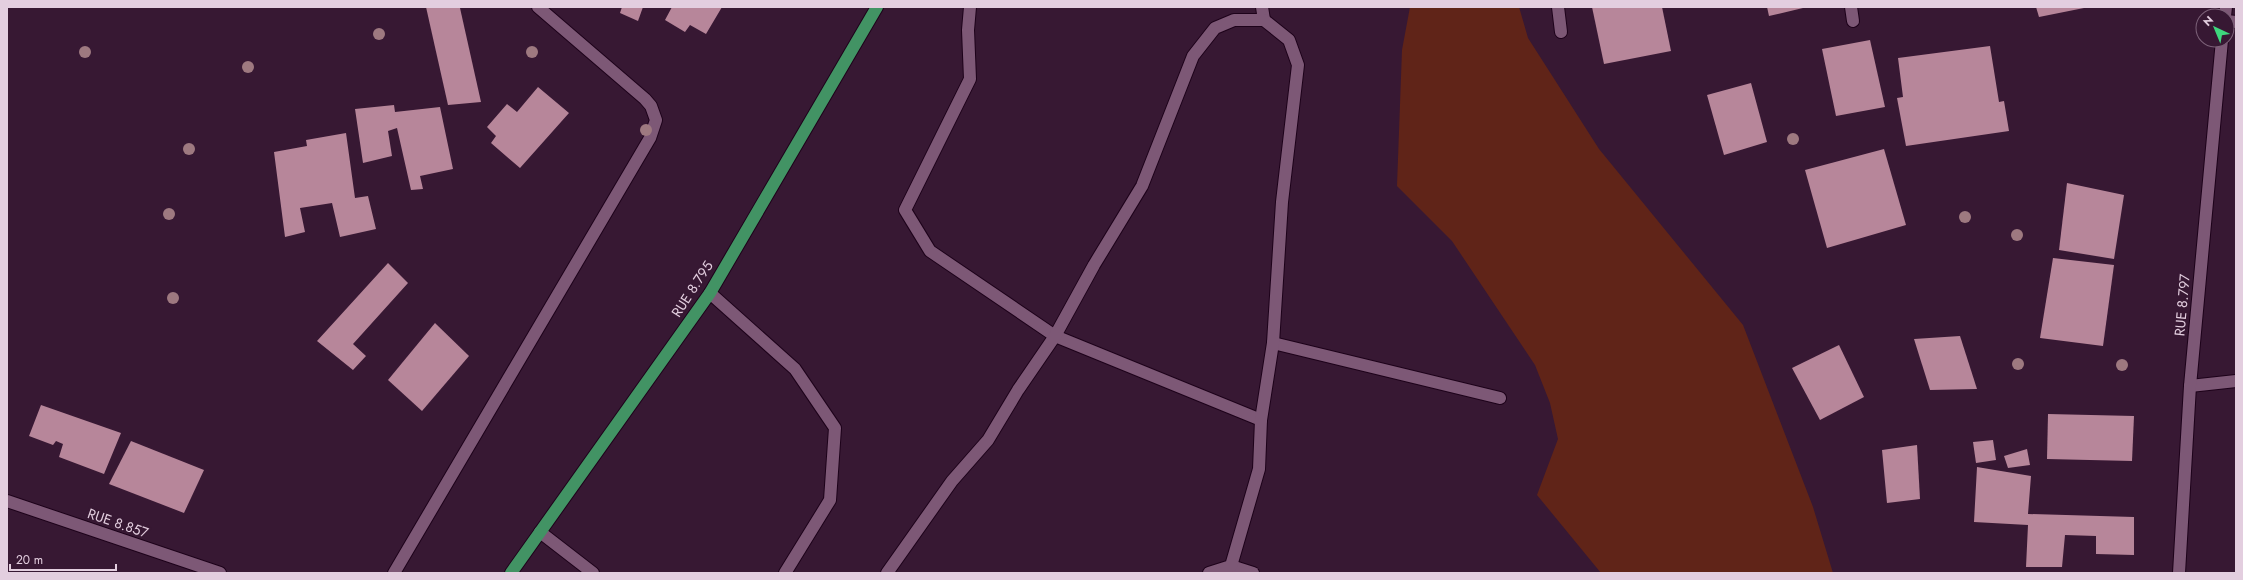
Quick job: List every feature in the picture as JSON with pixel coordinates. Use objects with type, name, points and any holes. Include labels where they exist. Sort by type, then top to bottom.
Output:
[{"type":"highway","name":"RUE 8.795","points":[[511,573],[710,293],[877,7]]},
{"type":"street","points":[[394,573],[650,138],[656,120],[651,106],[646,98],[538,7]]},
{"type":"street","points":[[970,7],[968,30],[970,79],[905,210],[930,251],[1055,336],[1261,420]]},
{"type":"street","points":[[1262,7],[1264,20]]},
{"type":"street","points":[[1558,7],[1562,32]]},
{"type":"street","points":[[1851,7],[1853,21]]},
{"type":"street","points":[[887,573],[952,481],[988,440],[1018,390],[1055,336],[1094,265],[1142,186],[1193,56],[1214,28],[1234,20],[1264,20],[1289,40],[1298,65],[1282,202],[1273,343],[1261,420],[1259,469],[1232,566]]},
{"type":"street","name":"RUE 8.797","points":[[2180,573],[2190,386],[2221,48]]},
{"type":"street","points":[[710,293],[795,369],[835,428],[830,500],[785,573]]},
{"type":"street","points":[[1273,343],[1500,398]]},
{"type":"street","points":[[2190,386],[2236,381]]},
{"type":"street","name":"RUE 8.857","points":[[7,501],[220,573]]},
{"type":"street","points":[[540,532],[593,573]]},
{"type":"street","points":[[1209,573],[1232,566],[1253,573]]},
{"type":"shaded area","points":[[1410,7],[1519,7],[1528,38],[1599,149],[1743,325],[1813,507],[1833,573],[1601,573],[1537,495],[1558,439],[1550,403],[1535,365],[1452,241],[1397,186],[1402,50]]},
{"type":"building","points":[[426,7],[460,8],[481,102],[448,105]]},
{"type":"building","points":[[622,7],[643,7],[638,21],[620,13]]},
{"type":"building","points":[[672,7],[722,7],[706,34],[690,25],[685,32],[665,20]]},
{"type":"building","points":[[1592,7],[1662,7],[1671,51],[1604,64]]},
{"type":"building","points":[[1767,7],[1803,7],[1803,8],[1769,16]]},
{"type":"building","points":[[2036,7],[2084,7],[2084,8],[2039,17]]},
{"type":"building","points":[[1870,40],[1885,107],[1836,116],[1822,49]]},
{"type":"building","points":[[1990,46],[1999,102],[2004,101],[2009,131],[1906,146],[1897,98],[1903,97],[1898,58]]},
{"type":"building","points":[[1751,83],[1767,142],[1724,155],[1707,95]]},
{"type":"building","points":[[538,87],[569,113],[520,168],[491,143],[496,136],[487,127],[507,104],[517,112]]},
{"type":"building","points":[[394,105],[395,112],[440,107],[453,169],[420,176],[423,189],[411,190],[397,128],[388,131],[392,156],[363,163],[355,109]]},
{"type":"building","points":[[346,133],[355,198],[368,196],[376,229],[340,237],[332,203],[300,208],[305,232],[285,237],[274,152],[307,146],[306,140]]},
{"type":"building","points":[[1884,149],[1906,225],[1827,248],[1805,170]]},
{"type":"building","points":[[2067,183],[2124,195],[2114,259],[2059,250]]},
{"type":"building","points":[[2053,258],[2114,265],[2103,346],[2040,338]]},
{"type":"building","points":[[388,263],[408,283],[353,344],[366,356],[353,370],[317,341]]},
{"type":"building","points":[[435,323],[469,356],[422,411],[388,380]]},
{"type":"building","points":[[1960,336],[1977,389],[1930,390],[1914,339]]},
{"type":"building","points":[[1839,345],[1864,397],[1820,420],[1792,368]]},
{"type":"building","points":[[41,405],[121,433],[104,474],[59,457],[63,444],[56,441],[53,445],[29,436]]},
{"type":"building","points":[[2048,414],[2134,416],[2132,461],[2047,459]]},
{"type":"building","points":[[1993,440],[1996,460],[1976,463],[1973,442]]},
{"type":"building","points":[[131,441],[204,470],[184,513],[109,484]]},
{"type":"building","points":[[1917,445],[1920,499],[1887,503],[1882,450]]},
{"type":"building","points":[[2027,449],[2030,465],[2008,468],[2004,456]]},
{"type":"building","points":[[1977,467],[2031,476],[2028,514],[2134,517],[2134,555],[2096,554],[2096,536],[2065,535],[2062,567],[2026,567],[2028,525],[1974,522]]}]
